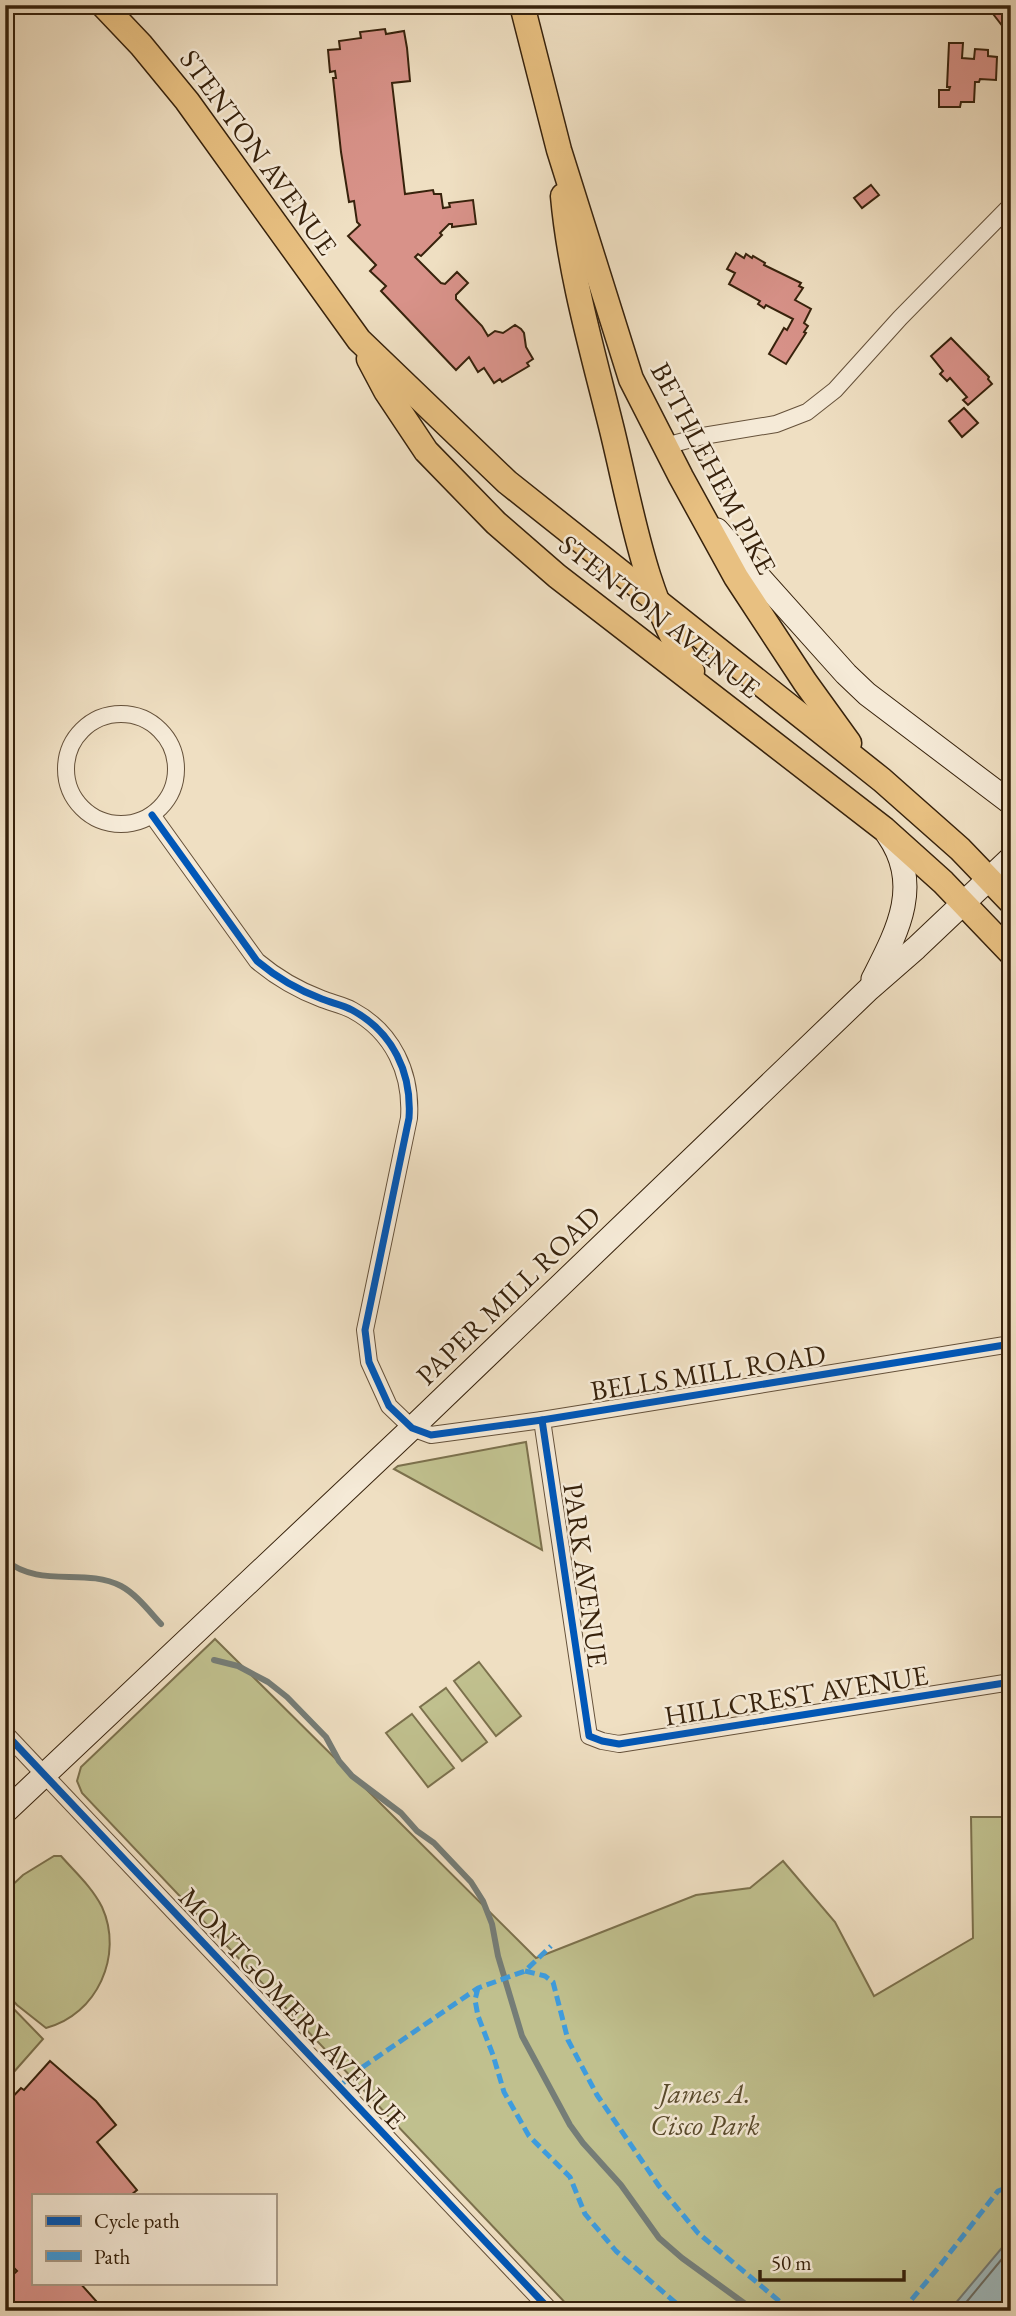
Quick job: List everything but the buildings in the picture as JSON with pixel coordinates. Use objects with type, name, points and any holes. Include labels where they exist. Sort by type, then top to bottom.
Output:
[{"type":"main road","name":"STENTON AVENUE","points":[[103,5],[141,45],[187,101],[359,340],[412,432],[471,499],[557,576],[884,830],[964,903]]},
{"type":"main road","name":"BETHLEHEM PIKE","points":[[522,5],[559,150],[631,379],[698,508],[752,603],[850,745],[882,780]]},
{"type":"main road","name":"BETHLEHEM PIKE","points":[[559,150],[564,204],[577,286],[635,524],[657,603],[675,643],[702,687]]},
{"type":"main road","name":"STENTON AVENUE","points":[[359,340],[507,482],[882,780],[1000,878]]},
{"type":"main road","points":[[698,508],[867,694],[1011,803]]},
{"type":"main road","points":[[869,989],[897,932],[904,907],[905,885],[900,855],[884,830]]},
{"type":"main road","points":[[1011,858],[1000,878],[1011,902]]},
{"type":"main road","name":"PAPER MILL ROAD","points":[[5,1812],[412,1428],[869,989],[964,903],[1000,878]]},
{"type":"main road","points":[[964,903],[1011,953]]},
{"type":"street","points":[[666,446],[703,436],[776,424],[807,411],[835,390],[900,318],[1011,205]]},
{"type":"street","points":[[120,714],[139,717],[156,726],[172,747],[176,765],[174,784],[166,802],[152,815],[134,822],[115,824],[97,818],[81,807],[70,791],[66,775],[67,756],[75,738],[88,724],[101,717],[120,714]]},
{"type":"street","points":[[152,815],[257,961],[299,989],[350,1009],[367,1019],[384,1035],[402,1065],[407,1083],[409,1118],[365,1330],[369,1362],[379,1387],[389,1406],[412,1428]]},
{"type":"street","name":"BELLS MILL ROAD","points":[[412,1428],[430,1435],[542,1420],[1011,1344]]},
{"type":"street","name":"PARK AVENUE","points":[[542,1420],[589,1736]]},
{"type":"street","name":"HILLCREST AVENUE","points":[[589,1736],[619,1744],[1011,1682]]},
{"type":"street","name":"MONTGOMERY AVENUE","points":[[5,1733],[551,2311]]},
{"type":"green space","points":[[526,1442],[542,1550],[394,1469],[398,1466]]},
{"type":"green space","name":"James A. Cisco Park","points":[[215,1639],[536,1958],[696,1895],[750,1888],[783,1861],[835,1922],[874,1996],[973,1938],[971,1817],[1011,1817],[1011,2311],[573,2311],[82,1793],[77,1781],[81,1767]]},
{"type":"green space","points":[[479,1662],[521,1716],[496,1736],[454,1681]]},
{"type":"green space","points":[[446,1688],[487,1742],[462,1761],[420,1707]]},
{"type":"green space","points":[[412,1714],[454,1768],[428,1787],[386,1733]]},
{"type":"green space","points":[[54,1856],[61,1856],[98,1900],[108,1925],[110,1944],[101,1981],[92,1997],[64,2021],[46,2028],[5,1992],[5,1892],[23,1875]]},
{"type":"green space","points":[[5,2000],[43,2039],[5,2082]]},
{"type":"water","points":[[1011,2237],[1011,2311],[949,2311]]},
{"type":"waterway","points":[[5,1560],[33,1574],[92,1578],[121,1586],[137,1598],[161,1624]]},
{"type":"waterway","points":[[214,1660],[238,1666],[268,1682],[287,1697],[326,1737],[339,1761],[352,1776],[401,1813],[471,1882],[483,1901],[492,1924],[498,1956],[522,2036],[570,2125],[621,2185],[659,2238],[755,2311]]},
{"type":"marked path","points":[[339,2087],[354,2073],[478,1988],[525,1971],[551,1946]]},
{"type":"marked path","points":[[525,1971],[545,1976],[553,1982],[568,2040],[597,2095],[659,2186],[698,2233],[791,2311]]},
{"type":"marked path","points":[[478,1988],[475,2000],[478,2016],[504,2092],[529,2136],[570,2177],[585,2214],[616,2251],[685,2311]]},
{"type":"marked path","points":[[902,2311],[998,2191],[1011,2186]]},
{"type":"cycle path","points":[[152,815],[257,961],[296,987],[349,1008],[366,1019],[379,1030],[397,1055],[407,1085],[409,1118],[365,1330],[369,1362],[389,1406],[412,1428],[431,1435],[542,1420],[1011,1344]]},
{"type":"cycle path","points":[[542,1420],[589,1736],[619,1744],[1011,1682]]},
{"type":"cycle path","points":[[5,1733],[551,2311]]}]
